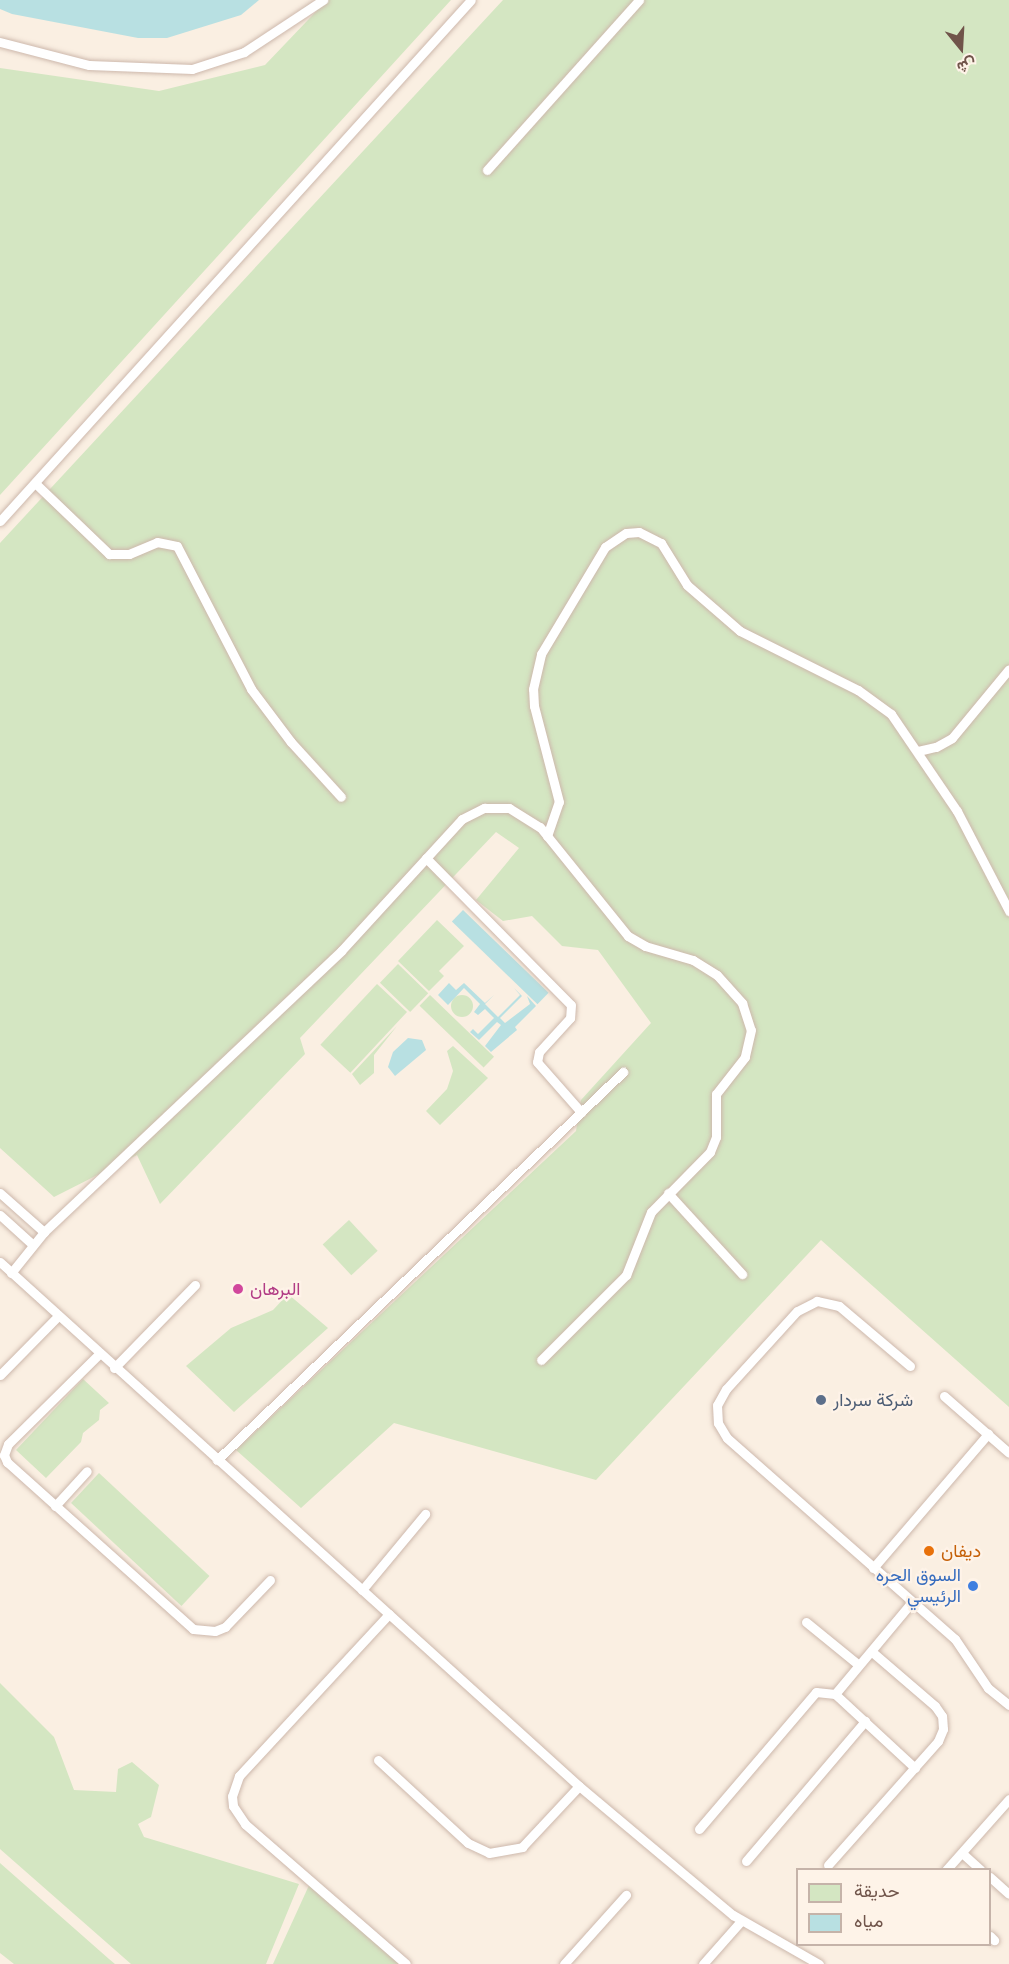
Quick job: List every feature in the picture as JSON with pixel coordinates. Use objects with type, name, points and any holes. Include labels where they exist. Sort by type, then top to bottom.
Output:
[{"type":"lane","points":[[0,42],[89,65],[192,69],[244,52],[323,0]]},
{"type":"lane","points":[[0,521],[471,0]]},
{"type":"lane","points":[[487,170],[639,0]]},
{"type":"lane","points":[[34,483],[110,554],[122,556],[157,542],[177,546],[250,689],[291,742],[341,797]]},
{"type":"lane","points":[[547,836],[559,802],[534,706],[536,671],[549,639],[605,547],[626,533],[651,535],[662,543],[687,585],[740,631],[881,705],[918,751],[973,838],[1009,911]]},
{"type":"lane","points":[[918,751],[936,747],[952,738],[1009,669]]},
{"type":"lane","points":[[11,1273],[32,1244],[44,1232],[312,981],[462,819],[484,808],[520,812],[547,836],[620,929],[645,946],[678,954],[705,967],[727,985],[747,1011],[751,1039],[745,1057],[716,1094],[714,1146],[668,1193],[644,1223],[626,1275],[541,1359]]},
{"type":"lane","points":[[426,858],[571,1005],[570,1018],[539,1052],[537,1062],[581,1112]]},
{"type":"lane","points":[[217,1460],[623,1072]]},
{"type":"lane","points":[[0,1192],[44,1232]]},
{"type":"lane","points":[[668,1193],[741,1274]]},
{"type":"lane","points":[[0,1215],[32,1244]]},
{"type":"lane","points":[[0,1262],[114,1368],[579,1786],[741,1921],[819,1964]]},
{"type":"lane","points":[[114,1368],[195,1285]]},
{"type":"lane","points":[[910,1366],[849,1313],[829,1301],[817,1301],[797,1311],[726,1389],[717,1405],[718,1423],[727,1438],[955,1639],[988,1688],[1009,1705]]},
{"type":"lane","points":[[0,1375],[58,1316]]},
{"type":"lane","points":[[99,1354],[4,1451],[7,1462],[193,1629],[215,1631],[225,1627],[270,1580]]},
{"type":"lane","points":[[944,1396],[1009,1453]]},
{"type":"lane","points":[[873,1568],[988,1434]]},
{"type":"lane","points":[[55,1506],[87,1471]]},
{"type":"lane","points":[[362,1590],[425,1514]]},
{"type":"lane","points":[[835,1694],[912,1602]]},
{"type":"lane","points":[[389,1614],[239,1776],[232,1796],[233,1806],[245,1824],[406,1964]]},
{"type":"lane","points":[[806,1622],[860,1665]]},
{"type":"lane","points":[[828,1865],[941,1736],[942,1716],[871,1651]]},
{"type":"lane","points":[[699,1828],[810,1695],[822,1690],[835,1694],[915,1767]]},
{"type":"lane","points":[[746,1861],[865,1721]]},
{"type":"lane","points":[[378,1760],[468,1843],[489,1853],[522,1846],[579,1786]]},
{"type":"lane","points":[[947,1868],[1009,1799]]},
{"type":"lane","points":[[962,1853],[980,1868]]},
{"type":"lane","points":[[991,1878],[1009,1894]]},
{"type":"lane","points":[[564,1964],[626,1895]]},
{"type":"lane","points":[[703,1964],[741,1921]]},
{"type":"green space","points":[[327,0],[451,0],[0,495],[0,68],[159,91],[265,65]]},
{"type":"green space","points":[[503,0],[1009,0],[1009,1407],[821,1240],[596,1480],[394,1423],[301,1508],[236,1450],[576,1131],[581,1100],[651,1023],[598,950],[562,946],[532,916],[503,921],[476,900],[519,848],[496,832],[300,1038],[305,1054],[160,1204],[137,1155],[54,1197],[0,1148],[0,543]]},
{"type":"green space","points":[[437,920],[464,946],[439,971],[444,976],[429,991],[398,961]]},
{"type":"green space","points":[[398,964],[428,993],[410,1012],[380,983]]},
{"type":"green space","points":[[377,984],[407,1012],[350,1073],[320,1045]]},
{"type":"green space","points":[[430,995],[494,1057],[484,1068],[420,1006]]},
{"type":"green space","points":[[462,995],[470,998],[473,1006],[470,1014],[462,1017],[454,1014],[451,1006],[454,998]]},
{"type":"green space","points":[[397,1026],[374,1055],[374,1073],[360,1085],[352,1074]]},
{"type":"green space","points":[[453,1046],[488,1078],[440,1125],[426,1111],[447,1089],[453,1071],[447,1051]]},
{"type":"green space","points":[[349,1220],[378,1251],[351,1275],[323,1245]]},
{"type":"green space","points":[[288,1294],[328,1328],[234,1412],[186,1366],[231,1328],[273,1310]]},
{"type":"green space","points":[[83,1379],[109,1403],[100,1410],[99,1420],[83,1433],[81,1442],[46,1478],[16,1450]]},
{"type":"green space","points":[[99,1473],[209,1576],[181,1606],[71,1503]]},
{"type":"green space","points":[[0,1683],[54,1737],[74,1790],[116,1792],[118,1769],[132,1762],[159,1785],[151,1817],[138,1824],[144,1837],[299,1884],[266,1964],[131,1964],[0,1849]]},
{"type":"green space","points":[[0,1863],[115,1964],[14,1964],[0,1953]]},
{"type":"green space","points":[[311,1881],[407,1964],[273,1964]]},
{"type":"water","points":[[0,0],[259,0],[241,15],[167,38],[138,38],[12,14],[0,9]]},
{"type":"water","points":[[463,910],[549,993],[537,1004],[452,922]]},
{"type":"water","points":[[449,983],[456,990],[464,983],[485,1003],[494,995],[485,1004],[498,1017],[520,995],[514,988],[522,996],[500,1018],[505,1023],[530,1004],[527,996],[536,1006],[515,1027],[517,1030],[491,1052],[485,1046],[501,1025],[497,1022],[479,1040],[470,1032],[473,1029],[478,1034],[494,1018],[485,1009],[478,1015],[474,1012],[480,1004],[464,988],[448,1005],[438,995]]},
{"type":"water","points":[[408,1038],[422,1040],[426,1050],[395,1076],[388,1067],[393,1052]]},
{"type":"place","name":"البرهان","points":[[238,1289]]},
{"type":"place","name":"شركة سردار","points":[[821,1400]]},
{"type":"place","name":"ديفان","points":[[929,1551]]},
{"type":"place","name":"السوق الحره الرئيسي","points":[[973,1586]]}]
